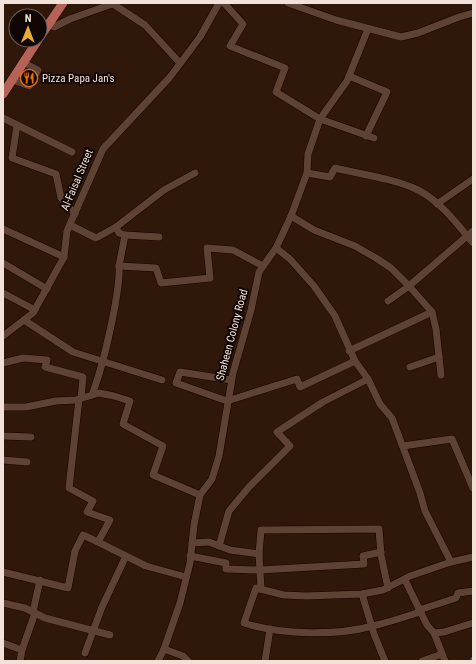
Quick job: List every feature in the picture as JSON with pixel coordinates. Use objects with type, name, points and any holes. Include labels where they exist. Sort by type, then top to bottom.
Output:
[{"type":"main road","points":[[48,18],[56,3]]},
{"type":"main road","points":[[48,21],[63,3]]},
{"type":"main road","points":[[3,94],[8,80],[27,48]]},
{"type":"main road","points":[[8,80],[33,48]]},
{"type":"street","name":"Al-Faisal Street","points":[[3,336],[35,310],[47,289],[64,257],[67,231],[103,149],[170,77],[200,36],[219,3]]},
{"type":"street","points":[[224,3],[244,24],[230,46],[285,68],[276,92],[320,119],[370,137],[387,92],[348,76]]},
{"type":"street","points":[[288,3],[336,20],[401,37],[418,33],[473,13]]},
{"type":"street","points":[[48,26],[54,27],[70,19],[114,4],[145,25],[180,63]]},
{"type":"street","name":"Shaheen Colony Road","points":[[158,661],[164,649],[186,577],[200,495],[212,479],[217,462],[231,380],[252,310],[259,272],[276,248],[291,216],[307,173],[308,154],[320,119],[348,76],[368,29]]},
{"type":"street","points":[[8,80],[29,86],[38,70],[23,62]]},
{"type":"street","points":[[3,118],[72,152]]},
{"type":"street","points":[[16,125],[12,158],[56,174],[61,198],[75,214]]},
{"type":"street","points":[[307,173],[330,177],[335,168],[385,180],[418,190],[437,204],[470,233],[473,243]]},
{"type":"street","points":[[70,225],[96,238],[116,227],[164,190],[195,173]]},
{"type":"street","points":[[437,204],[473,180]]},
{"type":"street","points":[[291,216],[314,230],[355,246],[376,258],[391,268],[409,286],[432,312],[441,376]]},
{"type":"street","points":[[116,227],[118,233],[125,235],[159,237]]},
{"type":"street","points":[[3,229],[64,257]]},
{"type":"street","points":[[388,301],[409,286],[470,233]]},
{"type":"street","points":[[92,395],[104,361],[120,281],[119,266],[125,235]]},
{"type":"street","points":[[119,266],[156,268],[161,283],[210,278],[207,248],[233,250],[263,266]]},
{"type":"street","points":[[276,248],[290,259],[314,286],[335,316],[349,351],[368,380],[380,404],[392,418],[425,511],[451,562]]},
{"type":"street","points":[[3,263],[47,289]]},
{"type":"street","points":[[3,293],[35,310]]},
{"type":"street","points":[[349,351],[432,312]]},
{"type":"street","points":[[24,320],[73,352],[162,380]]},
{"type":"street","points":[[410,367],[439,357]]},
{"type":"street","points":[[3,363],[23,358],[47,360],[45,366],[83,377],[69,488],[93,501],[87,512],[110,520],[98,542]]},
{"type":"street","points":[[231,380],[180,372],[176,383],[227,401],[297,378],[300,387],[355,361]]},
{"type":"street","points":[[218,546],[229,511],[249,486],[290,446],[277,432],[323,402],[368,380]]},
{"type":"street","points":[[3,406],[26,407],[56,401],[80,399],[98,393],[130,401],[123,424],[163,446],[153,474],[200,495]]},
{"type":"street","points":[[3,436],[30,438]]},
{"type":"street","points":[[403,446],[452,438],[473,488]]},
{"type":"street","points":[[3,460],[27,462]]},
{"type":"street","points":[[261,589],[259,554],[261,530],[379,529],[381,552],[388,588]]},
{"type":"street","points":[[3,572],[68,588],[75,551],[83,535],[146,566],[186,577]]},
{"type":"street","points":[[192,543],[209,542],[230,550],[259,554]]},
{"type":"street","points":[[190,556],[226,563],[226,569],[260,570],[364,564],[363,556],[381,552]]},
{"type":"street","points":[[86,653],[102,607],[126,556]]},
{"type":"street","points":[[473,557],[451,562],[410,576],[388,588],[362,594],[306,596],[284,595],[256,588],[244,623],[270,630],[309,633],[372,627],[456,598],[458,593],[473,591]]},
{"type":"street","points":[[20,661],[34,612],[40,580]]},
{"type":"street","points":[[405,580],[427,625],[434,633],[443,658],[422,661]]},
{"type":"street","points":[[362,594],[372,627],[385,661]]},
{"type":"street","points":[[3,603],[25,608],[45,618],[110,635]]},
{"type":"street","points":[[434,633],[444,632],[473,623]]},
{"type":"street","points":[[265,661],[270,630]]},
{"type":"street","points":[[3,644],[22,650]]},
{"type":"street","points":[[164,649],[183,656],[188,661]]},
{"type":"place","name":"Pizza Papa Jan's","points":[[29,78]]}]
